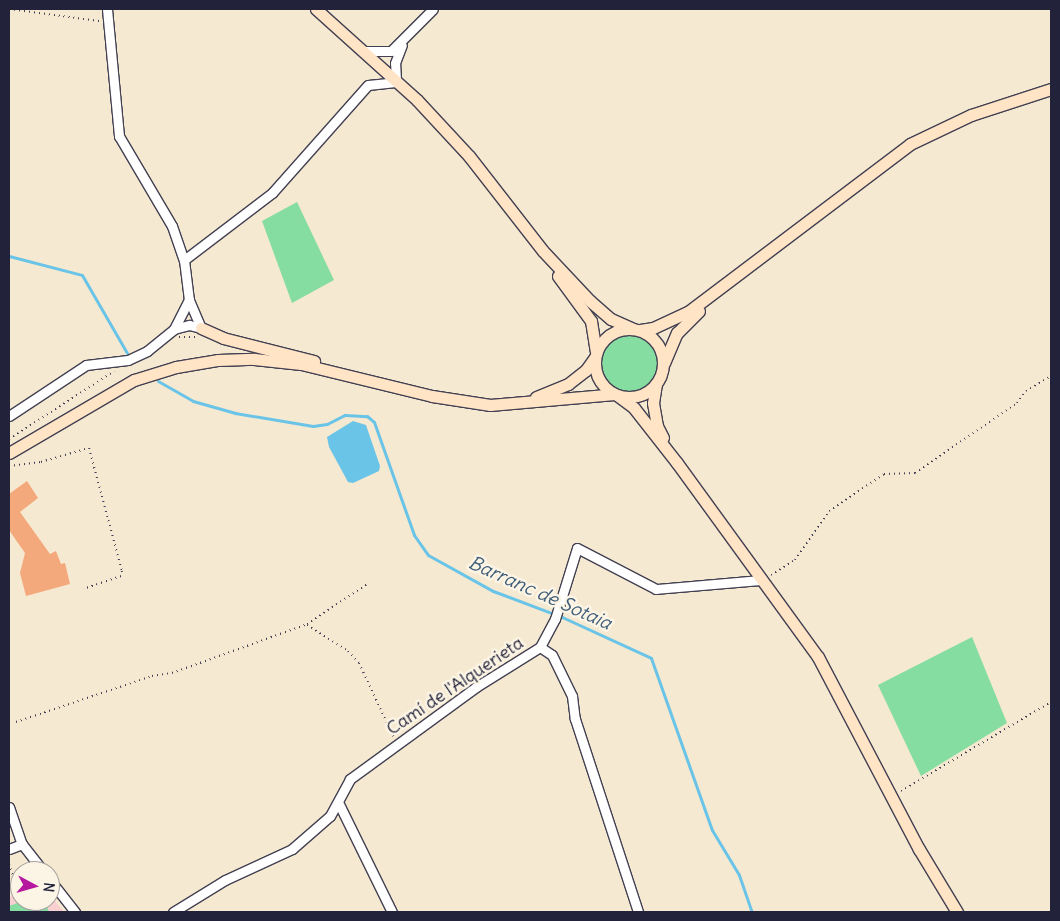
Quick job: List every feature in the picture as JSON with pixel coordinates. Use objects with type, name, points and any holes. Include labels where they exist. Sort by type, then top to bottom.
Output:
[{"type":"main road","points":[[316,9],[397,81],[469,156],[543,251],[591,321],[597,376],[604,387],[634,408],[677,463],[818,658],[892,797],[957,912]]},
{"type":"main road","points":[[515,404],[568,384],[586,370],[603,340],[616,331],[653,328],[688,312],[910,144],[971,115],[1051,89]]},
{"type":"main road","points":[[543,251],[595,306],[611,319],[636,329],[658,343],[663,367]]},
{"type":"main road","points":[[677,463],[657,426],[653,403],[656,384],[669,347],[677,333],[738,276]]},
{"type":"main road","points":[[201,328],[223,338],[286,352],[330,370]]},
{"type":"main road","points":[[9,453],[110,392],[140,378],[176,367],[218,360],[254,359],[330,370],[458,401],[515,404],[616,395],[630,397],[644,394],[656,384]]},
{"type":"street","points":[[107,9],[106,22],[119,136],[167,214],[184,260],[189,300],[201,328]]},
{"type":"street","points":[[365,51],[391,51],[403,42],[433,9]]},
{"type":"street","points":[[184,260],[272,194],[368,85],[397,81],[395,63],[403,42]]},
{"type":"street","points":[[175,333],[189,300]]},
{"type":"street","points":[[9,416],[86,364],[136,357],[189,325],[201,328]]},
{"type":"street","points":[[86,364],[89,355]]},
{"type":"street","name":"Camí de l'Alquerieta","points":[[173,912],[224,880],[292,850],[319,827],[339,804],[350,779],[476,687],[540,647],[555,619],[577,548],[656,589],[762,580]]},
{"type":"street","points":[[540,647],[552,655],[572,696],[575,718],[638,912]]},
{"type":"street","points":[[339,804],[392,912]]},
{"type":"street","points":[[9,807],[22,844],[35,861]]},
{"type":"street","points":[[9,848],[22,844]]},
{"type":"street","points":[[60,893],[75,912]]},
{"type":"path","points":[[9,9],[106,22]]},
{"type":"path","points":[[175,333],[194,338],[201,328]]},
{"type":"path","points":[[9,440],[116,370]]},
{"type":"path","points":[[762,580],[795,560],[829,511],[884,474],[915,473],[1017,403],[1026,391],[1051,376]]},
{"type":"path","points":[[9,466],[41,462],[88,448],[122,571],[121,576],[83,589]]},
{"type":"path","points":[[16,722],[152,676],[172,673],[307,624],[367,584]]},
{"type":"path","points":[[307,624],[348,651],[359,663],[385,723],[398,744]]},
{"type":"path","points":[[892,797],[1051,702]]},
{"type":"shaded area","points":[[9,897],[10,911],[60,911],[60,907],[64,912],[9,912]]},
{"type":"green space","points":[[297,202],[334,280],[292,303],[262,221]]},
{"type":"green space","points":[[629,336],[645,341],[653,349],[658,365],[653,381],[645,389],[629,394],[613,389],[605,381],[600,365],[605,349],[613,341]]},
{"type":"green space","points":[[972,637],[1007,723],[921,776],[878,685]]},
{"type":"green space","points":[[9,906],[10,911],[49,912],[9,912]]},
{"type":"water","points":[[353,421],[366,425],[380,466],[379,471],[353,483],[348,482],[329,447],[327,437]]},
{"type":"building","points":[[27,481],[38,498],[20,512],[50,554],[56,551],[61,564],[65,563],[70,584],[26,596],[20,573],[25,553],[9,530],[9,494]]},
{"type":"waterway","name":"Barranc de Sotaia","points":[[9,256],[82,275],[127,353]]},
{"type":"waterway","name":"Barranc de Sotaia","points":[[158,381],[193,401],[235,413],[313,426],[327,424],[345,415],[367,416],[374,422],[414,535],[428,555],[493,591],[562,617],[651,658],[712,830],[739,875],[752,912]]}]
